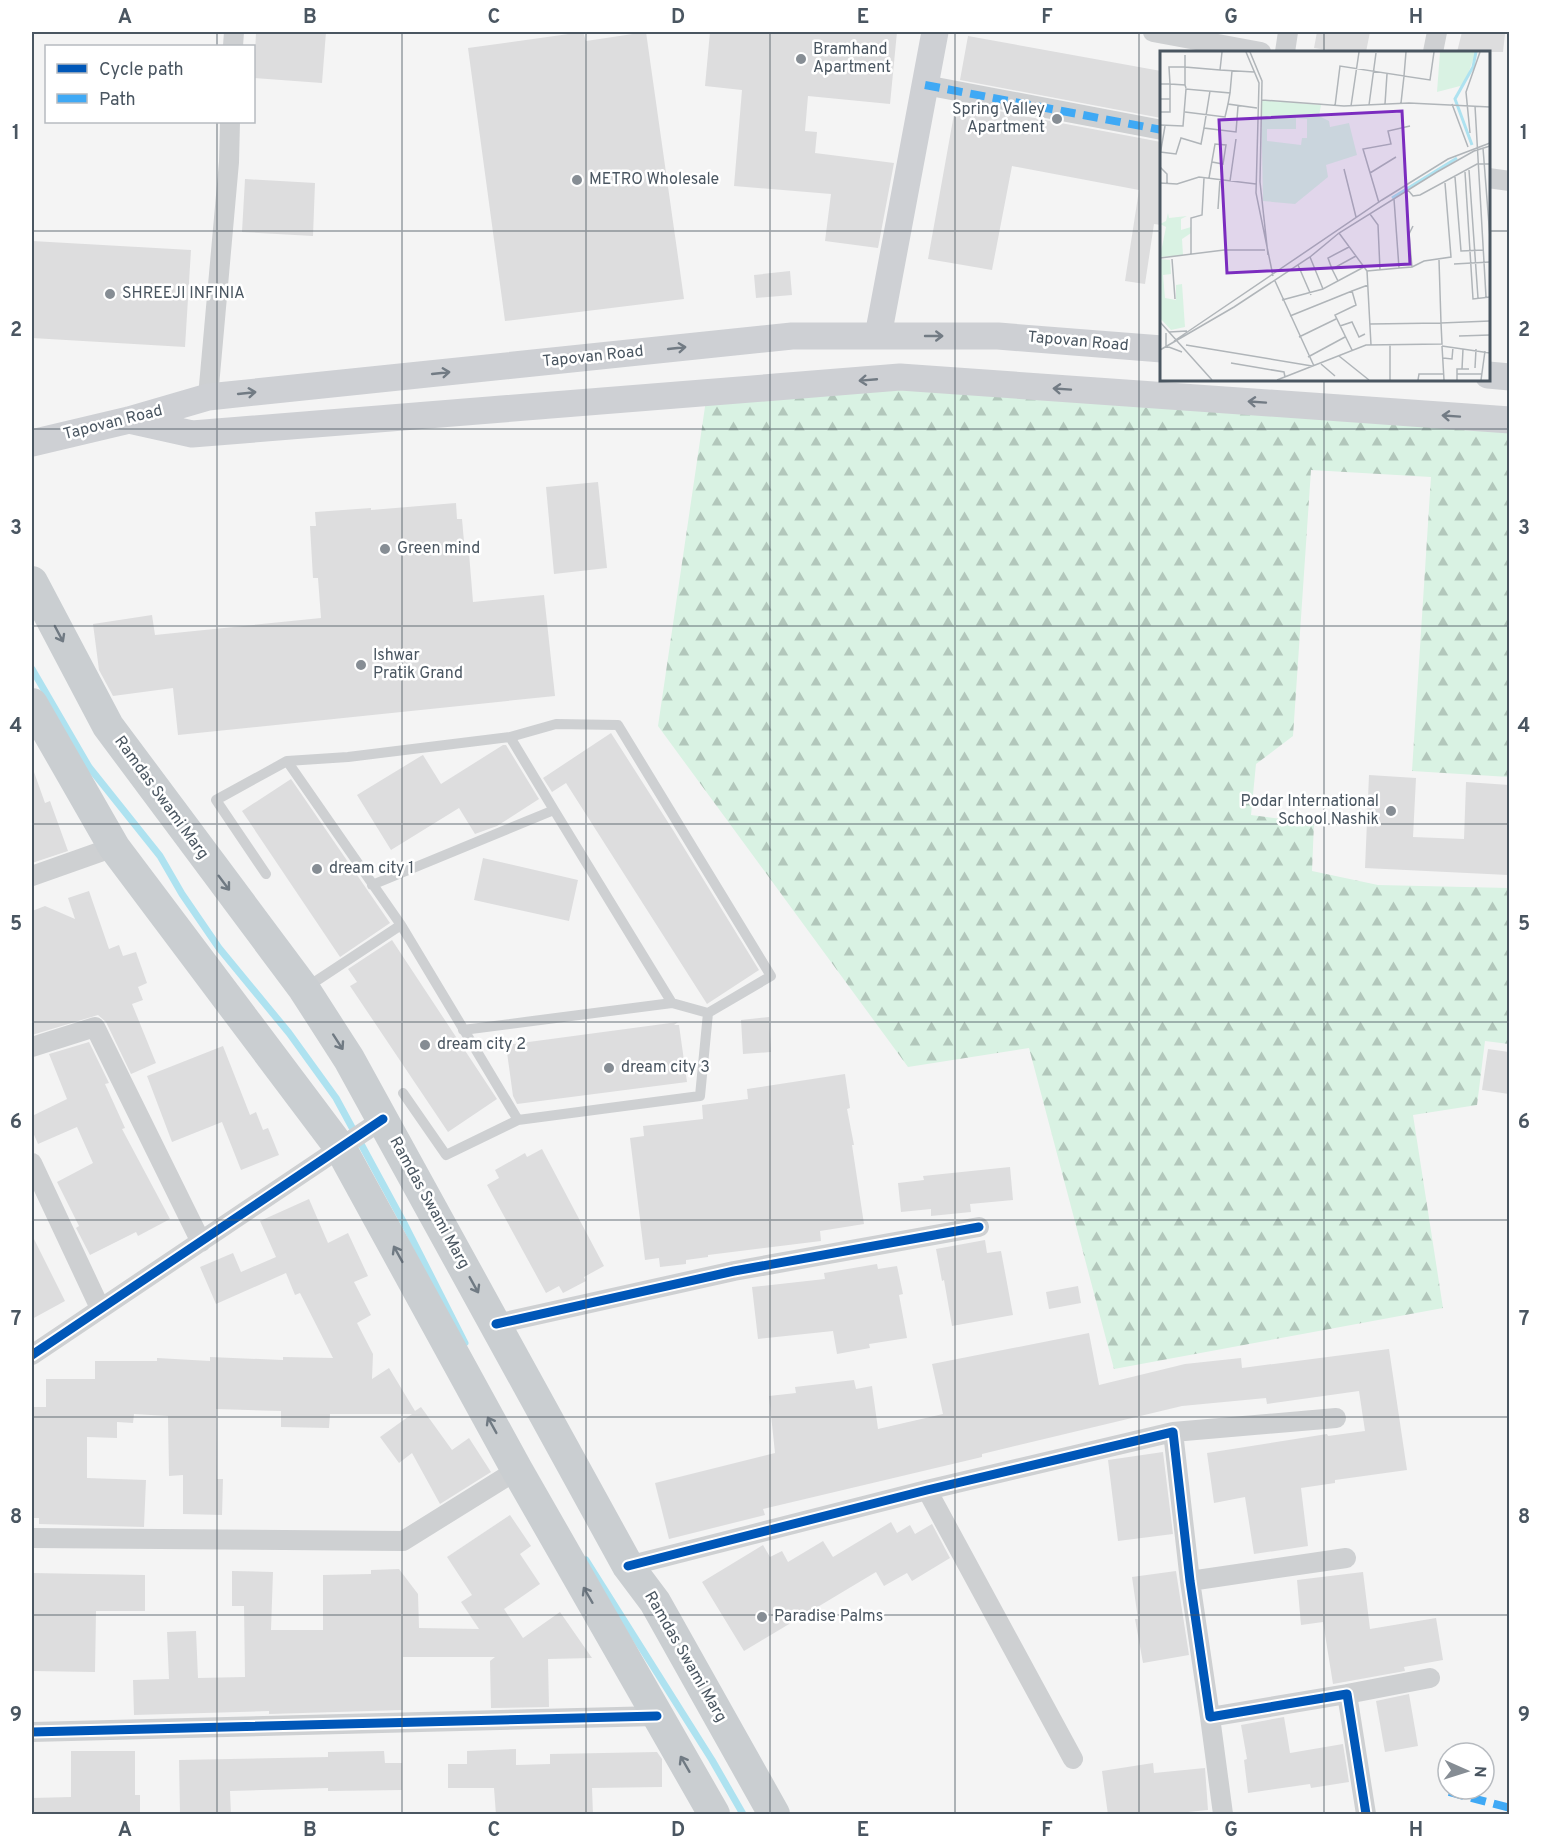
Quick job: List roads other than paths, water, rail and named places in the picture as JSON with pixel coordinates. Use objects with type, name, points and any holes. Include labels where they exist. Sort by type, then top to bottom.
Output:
[{"type":"main road","points":[[878,336],[935,32]]},
{"type":"main road","name":"Tapovan Road","points":[[32,443],[129,420],[208,397],[792,336],[998,336],[1160,349]]},
{"type":"main road","points":[[1490,375],[1509,377]]},
{"type":"main road","points":[[129,420],[192,434],[900,377],[1509,420]]},
{"type":"main road","name":"Ramdas Swami Marg","points":[[32,582],[108,726],[304,989],[349,1059],[376,1124],[495,1324],[628,1566],[655,1602],[774,1815]]},
{"type":"main road","points":[[35,717],[114,847],[343,1148],[517,1470],[714,1815]]},
{"type":"street","points":[[1153,32],[1256,51]]},
{"type":"street","points":[[1285,51],[1288,32]]},
{"type":"street","points":[[1433,51],[1437,32]]},
{"type":"street","points":[[926,85],[1160,130]]},
{"type":"street","points":[[208,397],[229,162],[230,123]]},
{"type":"street","points":[[1490,178],[1509,181]]},
{"type":"street","points":[[32,876],[114,847]]},
{"type":"street","points":[[32,1047],[95,1027],[201,1242]]},
{"type":"street","points":[[32,1355],[376,1124]]},
{"type":"street","points":[[32,1163],[100,1308]]},
{"type":"street","points":[[495,1324],[734,1271],[979,1227]]},
{"type":"street","points":[[628,1566],[927,1490],[1173,1432],[1336,1418]]},
{"type":"street","points":[[1173,1432],[1190,1581],[1223,1815]]},
{"type":"street","points":[[32,1538],[403,1541],[517,1470]]},
{"type":"street","points":[[927,1490],[1073,1759]]},
{"type":"street","points":[[1190,1581],[1346,1558]]},
{"type":"street","points":[[1210,1717],[1347,1695],[1430,1678]]},
{"type":"street","points":[[1347,1695],[1366,1815]]},
{"type":"street","points":[[32,1732],[657,1716]]},
{"type":"lane","points":[[266,874],[216,800],[287,761],[348,757],[510,736],[556,724],[618,726],[771,976],[708,1013],[672,1003],[463,1030]]},
{"type":"lane","points":[[510,736],[672,1003]]},
{"type":"lane","points":[[287,761],[401,925],[518,1120]]},
{"type":"lane","points":[[372,885],[554,810]]},
{"type":"lane","points":[[304,989],[401,925]]},
{"type":"lane","points":[[403,1093],[446,1155],[518,1120],[700,1096],[708,1013]]},
{"type":"waterway","points":[[32,669],[89,767],[160,856],[182,894],[219,948],[289,1033],[336,1098],[405,1225],[465,1343]]},
{"type":"waterway","points":[[586,1560],[712,1760],[743,1814]]},
{"type":"place","name":"Bramhand Apartment","points":[[801,59]]},
{"type":"place","name":"Spring Valley Apartment","points":[[1057,119]]},
{"type":"place","name":"METRO Wholesale","points":[[577,180]]},
{"type":"place","name":"SHREEJI INFINIA","points":[[110,294]]},
{"type":"place","name":"Green mind","points":[[385,549]]},
{"type":"place","name":"Ishwar Pratik Grand","points":[[361,665]]},
{"type":"place","name":"Podar International School Nashik","points":[[1391,811]]},
{"type":"place","name":"dream city 1","points":[[317,869]]},
{"type":"place","name":"dream city 2","points":[[425,1045]]},
{"type":"place","name":"dream city 3","points":[[609,1068]]},
{"type":"place","name":"Paradise Palms","points":[[762,1617]]}]
